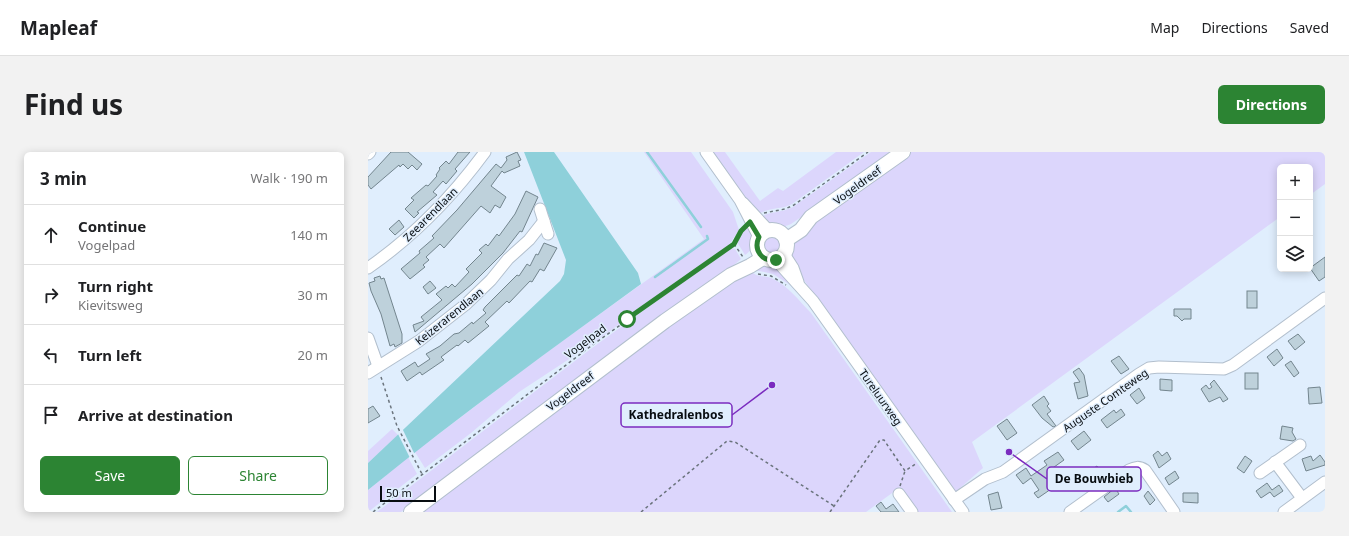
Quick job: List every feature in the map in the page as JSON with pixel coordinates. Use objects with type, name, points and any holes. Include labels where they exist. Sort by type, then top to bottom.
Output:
[{"type":"main road","name":"Vogeldreef","points":[[411,512],[582,382],[731,275],[750,266],[772,245],[801,230],[811,218],[903,152]]},
{"type":"street","name":"Zeearendlaan","points":[[368,268],[388,254],[446,202],[485,152]]},
{"type":"street","name":"Tureluurweg","points":[[706,152],[772,245],[794,268],[798,283],[963,512]]},
{"type":"street","points":[[540,209],[548,234]]},
{"type":"street","name":"Keizerarendlaan","points":[[368,373],[419,341],[465,305],[491,280],[508,259],[529,240],[544,221]]},
{"type":"street","name":"Auguste Comteweg","points":[[954,500],[984,479],[1003,472],[1149,368],[1224,369],[1233,365],[1325,298]]},
{"type":"street","points":[[368,338],[378,366]]},
{"type":"street","points":[[1260,473],[1300,445]]},
{"type":"street","points":[[1275,462],[1302,498]]},
{"type":"street","points":[[1070,512],[1135,467],[1145,470],[1174,512]]},
{"type":"street","points":[[1284,512],[1325,482]]},
{"type":"street","points":[[899,494],[912,512]]},
{"type":"path","points":[[754,219],[767,212],[785,209],[794,205],[868,152]]},
{"type":"path","name":"Vogelpad","points":[[373,512],[591,346],[734,244],[741,231],[754,219]]},
{"type":"path","points":[[378,366],[397,426],[413,461],[422,474]]},
{"type":"path","points":[[830,512],[880,440],[884,440],[905,470]]},
{"type":"path","points":[[641,512],[727,441],[735,442],[834,506]]},
{"type":"path","points":[[899,494],[905,470],[918,462]]},
{"type":"shaded area","points":[[644,152],[691,152],[733,212],[739,230],[729,245],[589,346],[519,392],[471,433],[425,468],[415,452],[532,363],[704,239]]},
{"type":"shaded area","points":[[710,152],[725,152],[760,201],[778,188],[783,191],[836,152],[864,152],[792,204],[767,210],[759,214],[735,187]]},
{"type":"shaded area","points":[[871,152],[896,152],[791,224],[778,227],[771,225],[761,217],[793,207]]},
{"type":"shaded area","points":[[908,152],[1325,152],[1325,184],[1313,193],[1313,164],[1277,164],[1277,219],[972,442],[983,468],[960,488],[962,491],[958,492],[953,491],[822,307],[790,259],[790,247],[795,237]]},
{"type":"shaded area","points":[[749,225],[753,237],[753,245],[749,252],[745,255],[737,242],[743,231]]},
{"type":"shaded area","points":[[769,237],[775,237],[780,242],[778,251],[775,253],[769,253],[764,248],[764,242]]},
{"type":"shaded area","points":[[730,248],[735,249],[741,259],[721,276],[462,465],[401,512],[377,512],[592,348]]},
{"type":"shaded area","points":[[765,262],[773,264],[795,288],[773,274],[755,270]]},
{"type":"shaded area","points":[[749,269],[757,275],[771,278],[783,285],[811,313],[952,512],[917,512],[899,488],[866,512],[417,512],[621,358]]},
{"type":"shaded area","points":[[392,429],[398,435],[368,463],[368,451]]},
{"type":"shaded area","points":[[408,457],[417,474],[368,512],[368,490]]},
{"type":"water","points":[[524,152],[554,152],[638,273],[641,284],[469,411],[368,490],[368,463],[560,281],[564,274],[566,260]]},
{"type":"pier","points":[[402,428],[415,455],[410,458],[397,432]]},
{"type":"building","points":[[391,152],[408,152],[422,164],[417,170],[412,165],[408,169],[403,164],[400,167],[399,165],[371,189],[368,185],[368,177]]},
{"type":"building","points":[[458,152],[470,152],[455,169],[457,171],[446,184],[443,181],[433,192],[437,195],[417,212],[419,213],[414,218],[405,209],[414,200],[411,198],[426,185],[428,186],[437,176],[436,175],[440,169],[439,168],[446,161],[449,164]]},
{"type":"building","points":[[517,152],[521,160],[518,161],[520,166],[504,173],[502,171],[491,186],[506,197],[500,208],[495,205],[490,213],[481,206],[444,248],[440,244],[426,257],[429,260],[423,265],[425,267],[410,279],[401,269],[420,253],[419,251],[434,238],[432,236],[457,210],[496,164],[501,168],[507,160],[506,157]]},
{"type":"building","points":[[526,191],[538,197],[522,232],[520,231],[503,253],[472,284],[415,332],[413,325],[424,321],[421,317],[442,300],[436,294],[446,286],[448,288],[452,284],[455,287],[469,272],[466,269],[482,253],[479,250],[486,244],[488,246],[497,234],[499,236],[515,214]]},
{"type":"building","points":[[399,220],[404,227],[395,235],[389,229]]},
{"type":"building","points":[[544,243],[557,248],[544,271],[540,269],[532,282],[530,281],[509,303],[507,301],[485,322],[489,326],[468,343],[465,340],[441,357],[444,360],[422,375],[420,372],[407,381],[401,371],[415,362],[418,367],[430,359],[426,354],[440,346],[454,334],[459,333],[472,322],[473,324],[486,313],[483,310],[485,307],[517,275],[519,276],[527,264],[530,266]]},
{"type":"building","points":[[1325,257],[1325,277],[1319,281],[1313,272],[1313,266]]},
{"type":"building","points":[[380,276],[381,279],[384,278],[402,334],[402,343],[395,347],[394,344],[390,346],[381,314],[369,283],[375,281],[374,278]]},
{"type":"building","points":[[430,281],[436,288],[428,294],[423,287]]},
{"type":"building","points":[[1247,291],[1257,291],[1257,308],[1247,308]]},
{"type":"building","points":[[1174,309],[1191,309],[1191,319],[1184,319],[1182,321],[1177,316],[1174,316]]},
{"type":"building","points":[[1298,334],[1305,342],[1295,350],[1288,341]]},
{"type":"building","points":[[1277,349],[1283,358],[1274,366],[1267,357]]},
{"type":"building","points":[[1119,356],[1129,369],[1121,374],[1111,361]]},
{"type":"building","points":[[1291,361],[1299,373],[1294,377],[1285,365]]},
{"type":"building","points":[[1079,368],[1084,375],[1088,396],[1078,399],[1074,383],[1080,382],[1073,372]]},
{"type":"building","points":[[1245,373],[1258,373],[1258,389],[1245,389]]},
{"type":"building","points":[[1160,379],[1172,380],[1172,391],[1160,390]]},
{"type":"building","points":[[1214,380],[1228,399],[1223,402],[1220,397],[1209,402],[1201,389],[1206,385],[1209,389],[1212,387],[1210,384]]},
{"type":"building","points":[[1320,387],[1322,403],[1309,404],[1308,388]]},
{"type":"building","points":[[1139,388],[1145,398],[1137,404],[1130,395]]},
{"type":"building","points":[[1044,396],[1049,404],[1047,406],[1051,411],[1047,414],[1056,426],[1053,427],[1042,418],[1032,405]]},
{"type":"building","points":[[373,406],[380,416],[368,423],[368,409]]},
{"type":"building","points":[[1121,409],[1125,415],[1107,428],[1101,420],[1114,410],[1116,413]]},
{"type":"building","points":[[1007,419],[1017,433],[1007,440],[997,426]]},
{"type":"building","points":[[1282,426],[1293,428],[1292,432],[1296,439],[1293,441],[1280,439]]},
{"type":"building","points":[[1084,431],[1091,440],[1078,450],[1071,441]]},
{"type":"building","points":[[1158,451],[1162,456],[1167,452],[1171,459],[1159,468],[1153,455]]},
{"type":"building","points":[[1058,452],[1064,460],[1047,472],[1049,475],[1047,477],[1054,487],[1038,498],[1034,493],[1039,490],[1031,478],[1023,484],[1016,475],[1026,468],[1031,476],[1047,465],[1044,461]]},
{"type":"building","points":[[1320,455],[1325,462],[1325,465],[1306,471],[1302,459],[1311,456],[1313,461]]},
{"type":"building","points":[[1245,456],[1252,461],[1244,473],[1237,468]]},
{"type":"building","points":[[1097,466],[1103,475],[1096,480],[1089,471]]},
{"type":"building","points":[[1175,471],[1179,478],[1169,485],[1165,478]]},
{"type":"building","points":[[1267,483],[1272,490],[1279,485],[1283,491],[1274,497],[1270,492],[1261,498],[1256,491]]},
{"type":"building","points":[[1115,488],[1119,494],[1108,502],[1104,497]]},
{"type":"building","points":[[1148,491],[1155,500],[1150,505],[1144,496]]},
{"type":"building","points":[[998,492],[1002,508],[991,510],[988,495]]},
{"type":"building","points":[[1183,493],[1198,493],[1198,503],[1183,502]]},
{"type":"building","points":[[881,502],[886,509],[893,504],[899,512],[881,512],[876,506]]},
{"type":"waterway","points":[[647,152],[701,227]]},
{"type":"waterway","points":[[655,277],[708,239],[707,236]]},
{"type":"waterway","points":[[1118,512],[1126,506],[1131,512]]},
{"type":"place","name":"Kathedralenbos","points":[[772,385]]},
{"type":"place","name":"De Bouwbieb","points":[[1009,452]]},
{"type":"route","points":[[627,319],[734,244],[741,231],[750,222],[759,237],[757,241],[757,249],[760,255],[767,260],[776,260]]}]
